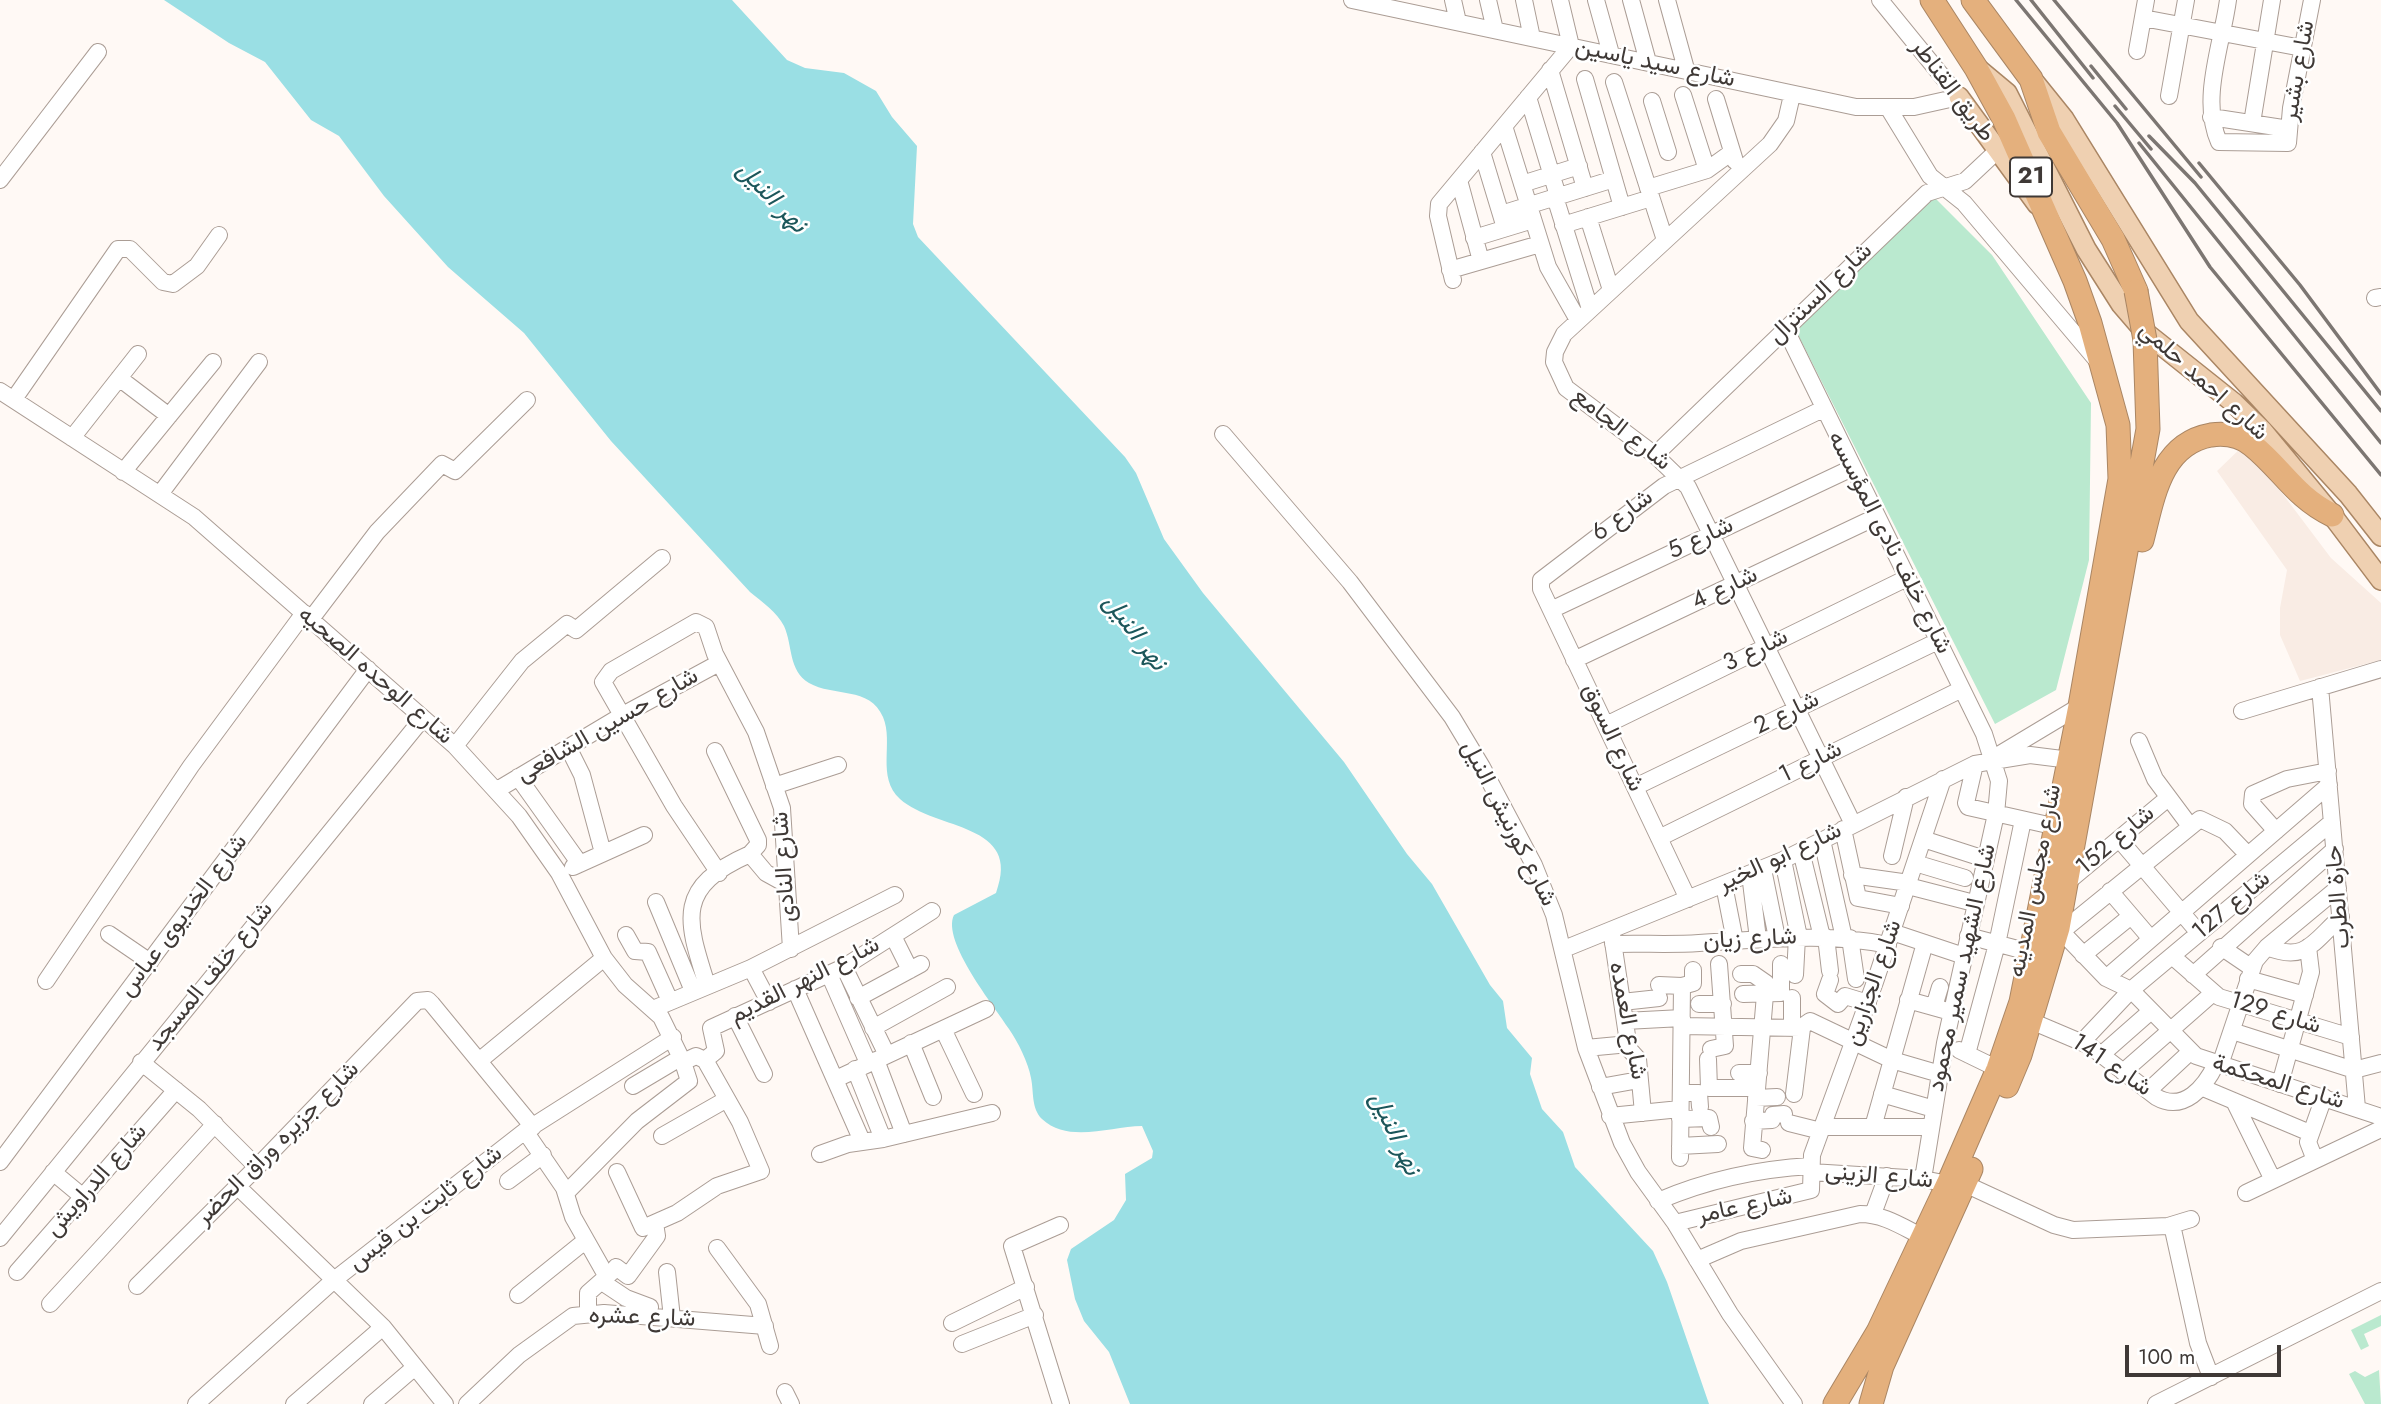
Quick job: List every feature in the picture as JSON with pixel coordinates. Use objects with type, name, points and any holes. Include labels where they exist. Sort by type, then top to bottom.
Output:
[{"type":"highway","name":"21","points":[[1932,0],[1976,68],[2004,119],[2048,216],[2090,323],[2102,367]]},
{"type":"highway","name":"21","points":[[1973,0],[2031,79]]},
{"type":"highway","name":"شارع مجلس المدينه","points":[[1835,1404],[1878,1332],[1921,1236],[1956,1184],[2020,1055],[2031,1021],[2059,930],[2065,884],[2148,429],[2145,340],[2136,291],[2113,239],[2049,132],[2031,79]]},
{"type":"highway","name":"شارع مجلس المدينه","points":[[1871,1404],[1882,1366],[1956,1184],[1998,1069],[2021,1002],[2033,953],[2120,479],[2118,425],[2102,367]]},
{"type":"highway","points":[[2121,576],[2140,547],[2165,466],[2186,445],[2200,438],[2228,435],[2242,438],[2300,495],[2332,515]]},
{"type":"main road","name":"شارع احمد حلمي","points":[[1976,68],[2007,93],[2086,249],[2121,304],[2146,333],[2234,403],[2332,515],[2381,580]]},
{"type":"main road","name":"شارع احمد حلمي","points":[[2031,79],[2064,119],[2189,321],[2347,494],[2381,536]]},
{"type":"main road","name":"طريق القناطر","points":[[1959,97],[2048,216]]},
{"type":"street","points":[[1453,0],[1458,22]]},
{"type":"street","points":[[1488,0],[1496,30]]},
{"type":"street","points":[[1524,0],[1532,38]]},
{"type":"street","points":[[1560,0],[1571,46],[1437,210],[1452,275],[1480,261],[1543,251],[1572,250]]},
{"type":"street","points":[[1596,0],[1611,54]]},
{"type":"street","points":[[1631,0],[1648,62]]},
{"type":"street","points":[[1667,0],[1686,69]]},
{"type":"street","name":"طريق القناطر","points":[[1880,0],[1959,97]]},
{"type":"street","points":[[2137,51],[2146,0]]},
{"type":"street","points":[[2169,96],[2186,0]]},
{"type":"street","points":[[2228,0],[2212,93],[2211,117],[2219,142],[2288,136]]},
{"type":"street","points":[[2252,123],[2273,0]]},
{"type":"street","name":"شارع بشير","points":[[2288,136],[2312,0]]},
{"type":"street","name":"شارع سيد ياسين","points":[[1362,1],[1414,7],[1458,22],[1856,107],[1932,105],[1959,97]]},
{"type":"street","points":[[2143,18],[2302,47]]},
{"type":"street","points":[[0,180],[98,52]]},
{"type":"street","points":[[1550,70],[1586,188]]},
{"type":"street","points":[[1585,79],[1622,206]]},
{"type":"street","points":[[1614,82],[1665,240]]},
{"type":"street","name":"شارع الجامع","points":[[1792,95],[1786,121],[1779,133],[1564,334],[1555,352],[1554,362],[1560,380],[1681,477],[1821,758],[1848,826],[1852,874]]},
{"type":"street","points":[[1683,96],[1707,170]]},
{"type":"street","points":[[1528,97],[1572,250],[1584,315]]},
{"type":"street","points":[[1716,99],[1738,173]]},
{"type":"street","points":[[1652,101],[1668,152]]},
{"type":"street","points":[[1889,108],[1930,176],[1964,203],[2048,307],[2102,367]]},
{"type":"street","points":[[2211,117],[2252,123],[2288,136]]},
{"type":"street","points":[[1504,126],[1543,251],[1584,315]]},
{"type":"street","points":[[1568,128],[1599,128],[1631,135],[1662,133]]},
{"type":"street","name":"شارع السنترال","points":[[1655,455],[1927,193],[1965,181],[1997,151]]},
{"type":"street","points":[[1482,152],[1503,221]]},
{"type":"street","points":[[1563,225],[1622,206],[1707,170],[1732,152]]},
{"type":"street","points":[[1522,184],[1579,166]]},
{"type":"street","points":[[1474,238],[1503,221],[1531,213],[1556,197],[1614,179]]},
{"type":"street","points":[[1459,180],[1480,261]]},
{"type":"street","points":[[1588,217],[1611,290]]},
{"type":"street","points":[[7,395],[118,249],[130,249],[163,282],[173,284],[197,266],[219,236]]},
{"type":"street","name":"شارع خلف نادى المؤسسه","points":[[1785,328],[1822,409],[1984,734],[1992,759]]},
{"type":"street","points":[[72,438],[138,354]]},
{"type":"street","points":[[123,472],[213,362]]},
{"type":"street","points":[[160,494],[259,362]]},
{"type":"street","points":[[119,378],[169,416]]},
{"type":"street","name":"شارع الوحده الصحيه","points":[[7,395],[194,517],[455,746],[497,790],[559,873],[604,958],[625,985],[653,1009],[673,1037],[682,1060]]},
{"type":"street","points":[[46,981],[191,766],[307,616],[377,532],[442,464],[455,471],[527,400]]},
{"type":"street","name":"شارع 6","points":[[1544,577],[1648,496],[1681,477],[1822,409]]},
{"type":"street","name":"شارع كورنيش النيل","points":[[1223,434],[1350,582],[1452,717],[1534,865],[1564,949],[1586,1048],[1622,1143],[1730,1314],[1794,1404]]},
{"type":"street","name":"شارع 5","points":[[1551,610],[1852,468]]},
{"type":"street","name":"شارع 4","points":[[1574,660],[1876,517]]},
{"type":"street","points":[[455,746],[531,653],[567,624],[576,630],[662,558]]},
{"type":"street","name":"شارع السوق","points":[[1544,577],[1540,585],[1551,610],[1688,899]]},
{"type":"street","name":"شارع 3","points":[[1605,725],[1907,578]]},
{"type":"street","name":"شارع النادى","points":[[621,716],[604,687],[606,674],[691,622],[704,623],[719,663],[753,725],[785,824],[791,949]]},
{"type":"street","name":"شارع 2","points":[[1635,787],[1938,641]]},
{"type":"street","name":"شارع حسين الشافعى","points":[[497,790],[621,716],[719,663]]},
{"type":"street","name":"شارع الخديوى عباس","points":[[0,1162],[368,669]]},
{"type":"street","points":[[2242,711],[2381,669]]},
{"type":"street","name":"حارة الطرب","points":[[2320,687],[2357,1108]]},
{"type":"street","name":"شارع 1","points":[[1659,838],[1962,689]]},
{"type":"street","name":"شارع ابو الخير","points":[[1992,759],[2080,706]]},
{"type":"street","points":[[621,716],[719,873]]},
{"type":"street","name":"شارع خلف المسجد","points":[[0,1238],[423,718]]},
{"type":"street","points":[[2139,741],[2155,779],[2168,798],[2197,823],[2225,831],[2248,855]]},
{"type":"street","points":[[568,747],[582,775],[603,853]]},
{"type":"street","points":[[700,988],[691,933],[690,917],[694,897],[719,873],[750,854],[758,845],[715,751]]},
{"type":"street","name":"شارع ابو الخير","points":[[1564,949],[1612,937],[1651,914],[1757,872],[1975,764],[1992,759],[2030,755],[2070,760]]},
{"type":"street","name":"شارع الشهيد سمير محمود","points":[[1923,1179],[1951,1012],[1996,814],[1999,780],[1992,759]]},
{"type":"street","points":[[1975,764],[1966,803],[1968,807],[2057,827]]},
{"type":"street","points":[[774,786],[838,765]]},
{"type":"street","points":[[518,777],[580,864]]},
{"type":"street","points":[[2276,831],[2252,804],[2251,797],[2287,779],[2328,778]]},
{"type":"street","points":[[2106,978],[2276,831],[2328,778]]},
{"type":"street","name":"شارع الجزارين","points":[[1811,1175],[1822,1129],[1944,779]]},
{"type":"street","points":[[1892,856],[1906,797]]},
{"type":"street","name":"شارع 152","points":[[2065,884],[2168,798]]},
{"type":"street","points":[[1967,1054],[1997,944],[2023,820]]},
{"type":"street","name":"شارع 127","points":[[2082,1042],[2131,990],[2332,822]]},
{"type":"street","points":[[2059,930],[2197,823]]},
{"type":"street","points":[[559,873],[643,835]]},
{"type":"street","points":[[1923,839],[1985,859]]},
{"type":"street","points":[[2119,839],[2199,933]]},
{"type":"street","points":[[1822,840],[1847,938],[1840,977],[1825,994],[1838,1004],[1845,996],[1868,1003]]},
{"type":"street","points":[[2193,975],[2221,947],[2334,849]]},
{"type":"street","points":[[1801,851],[1824,937],[1840,977]]},
{"type":"street","points":[[750,854],[766,873],[786,884]]},
{"type":"street","points":[[1783,860],[1798,937],[1795,975]]},
{"type":"street","points":[[1915,863],[1965,878]]},
{"type":"street","points":[[1757,872],[1777,938]]},
{"type":"street","points":[[1757,872],[1758,939]]},
{"type":"street","points":[[1901,906],[1858,898],[1852,874],[1908,885],[1974,903]]},
{"type":"street","points":[[1724,885],[1735,941]]},
{"type":"street","points":[[2310,1133],[2203,1088],[2218,1064],[2250,974],[2267,947],[2338,888]]},
{"type":"street","points":[[2110,891],[2151,939]]},
{"type":"street","points":[[653,1009],[751,968],[895,895]]},
{"type":"street","points":[[656,902],[700,988]]},
{"type":"street","points":[[2272,903],[2292,926]]},
{"type":"street","name":"شارع النهر القديم","points":[[705,1060],[716,1051],[711,1028],[837,970],[932,911]]},
{"type":"street","points":[[1651,914],[1654,944]]},
{"type":"street","points":[[2083,955],[2131,916]]},
{"type":"street","points":[[2267,947],[2290,955],[2308,947],[2341,917]]},
{"type":"street","name":"شارع المحكمة","points":[[2059,930],[2106,978],[2131,990],[2189,1052],[2381,1117]]},
{"type":"street","points":[[109,934],[149,962]]},
{"type":"street","points":[[626,935],[635,951],[648,952],[670,1001]]},
{"type":"street","points":[[858,998],[916,967],[894,936]]},
{"type":"street","points":[[1968,936],[2033,953]]},
{"type":"street","name":"شارع زيان","points":[[1612,937],[1654,944],[1798,937],[1890,939],[1925,943],[1964,956]]},
{"type":"street","name":"شارع العمده","points":[[1612,937],[1629,1044],[1631,1052],[1638,1059],[1643,1113]]},
{"type":"street","points":[[1873,1127],[1925,943]]},
{"type":"street","points":[[2221,947],[2250,974],[2305,996]]},
{"type":"street","points":[[2280,1084],[2311,972],[2308,947]]},
{"type":"street","name":"شارع 129","points":[[2172,956],[2213,993],[2351,1037]]},
{"type":"street","points":[[604,958],[479,1061],[529,1129],[566,1193],[573,1217],[585,1241],[611,1272],[626,1298],[650,1307]]},
{"type":"street","points":[[1699,1053],[1724,1048],[1719,964]]},
{"type":"street","points":[[1721,981],[1741,983],[1765,994],[1781,993],[1781,964]]},
{"type":"street","points":[[751,968],[769,1002]]},
{"type":"street","points":[[837,970],[858,998],[873,1028],[872,1062],[883,1139]]},
{"type":"street","points":[[837,970],[872,1062],[904,1134]]},
{"type":"street","points":[[1622,1002],[1693,983],[1693,970]]},
{"type":"street","points":[[1840,977],[1875,982]]},
{"type":"street","points":[[1682,986],[1682,1022],[1699,1053],[1709,1088],[1763,1087]]},
{"type":"street","points":[[873,1028],[947,987]]},
{"type":"street","points":[[1934,1007],[1940,987]]},
{"type":"street","points":[[795,989],[862,1142]]},
{"type":"street","points":[[2123,1072],[2213,993]]},
{"type":"street","points":[[1758,1143],[1753,1121],[1763,1087],[1761,1051],[1765,994]]},
{"type":"street","points":[[1792,998],[1797,1028],[1794,1094]]},
{"type":"street","name":"شارع جزيره وراق الحضر","points":[[137,1286],[257,1167],[417,1001],[428,1000],[479,1061]]},
{"type":"street","points":[[1909,1000],[1951,1012]]},
{"type":"street","points":[[1699,1004],[1723,1003]]},
{"type":"street","points":[[836,1079],[986,1009]]},
{"type":"street","points":[[2101,1055],[2151,1011]]},
{"type":"street","points":[[735,1016],[764,1074]]},
{"type":"street","points":[[1625,1021],[1797,1028],[1810,1021],[1853,1044],[1892,1060],[1940,1074]]},
{"type":"street","name":"شارع 141","points":[[2031,1021],[2082,1042],[2161,1100],[2174,1102],[2203,1088]]},
{"type":"street","points":[[943,1029],[974,1094]]},
{"type":"street","points":[[2231,1031],[2354,1070],[2381,1063]]},
{"type":"street","name":"شارع ثابت بن قيس","points":[[196,1404],[334,1280],[529,1129],[673,1037]]},
{"type":"street","points":[[1945,1043],[1998,1069]]},
{"type":"street","points":[[911,1044],[933,1097]]},
{"type":"street","points":[[1586,1048],[1629,1044]]},
{"type":"street","points":[[1743,1051],[1761,1051]]},
{"type":"street","points":[[2148,1091],[2189,1052]]},
{"type":"street","points":[[1699,1053],[1680,1107],[1680,1152],[1718,1144]]},
{"type":"street","points":[[632,1086],[682,1060],[696,1056],[705,1060],[761,1171],[717,1186],[688,1207],[647,1225]]},
{"type":"street","points":[[566,1193],[637,1121],[690,1081],[682,1060]]},
{"type":"street","points":[[141,1062],[215,1124],[257,1167]]},
{"type":"street","points":[[1739,1073],[1763,1087]]},
{"type":"street","points":[[1600,1087],[1639,1080]]},
{"type":"street","name":"شارع الدراويش","points":[[17,1272],[176,1090]]},
{"type":"street","points":[[1610,1116],[1680,1107],[1699,1093],[1700,1107]]},
{"type":"street","points":[[1882,1094],[1934,1109]]},
{"type":"street","points":[[2315,1160],[2310,1151],[2310,1133],[2323,1097]]},
{"type":"street","points":[[662,1136],[727,1099]]},
{"type":"street","points":[[2234,1101],[2273,1180]]},
{"type":"street","points":[[1680,1107],[1709,1118],[1711,1127]]},
{"type":"street","points":[[820,1154],[992,1112]]},
{"type":"street","points":[[1753,1121],[1772,1120],[1773,1115],[1822,1129],[1931,1127]]},
{"type":"street","points":[[50,1304],[215,1124]]},
{"type":"street","points":[[2246,1193],[2381,1129]]},
{"type":"street","points":[[508,1181],[543,1155]]},
{"type":"street","name":"شارع الزينى","points":[[1658,1201],[1717,1179],[1779,1168],[1811,1175],[1887,1176],[1956,1184],[2063,1228],[2085,1230],[2172,1225],[2191,1219]]},
{"type":"street","points":[[53,1172],[83,1197]]},
{"type":"street","points":[[611,1272],[628,1276],[657,1236],[647,1225],[617,1172]]},
{"type":"street","name":"شارع عامر","points":[[1675,1223],[1709,1213],[1807,1194],[1811,1175]]},
{"type":"street","points":[[1872,1214],[1887,1176]]},
{"type":"street","points":[[237,1186],[383,1327],[445,1404]]},
{"type":"street","points":[[1698,1260],[1741,1241],[1845,1217],[1872,1214],[1921,1236]]},
{"type":"street","points":[[1060,1225],[1012,1246],[1061,1404]]},
{"type":"street","points":[[2172,1225],[2197,1343],[2211,1377]]},
{"type":"street","points":[[518,1295],[585,1241]]},
{"type":"street","points":[[717,1248],[758,1304],[770,1346]]},
{"type":"street","points":[[588,1313],[588,1293],[611,1272]]},
{"type":"street","points":[[667,1272],[672,1318]]},
{"type":"street","points":[[952,1323],[1026,1287]]},
{"type":"street","points":[[2155,1404],[2381,1291]]},
{"type":"street","name":"شارع عشره","points":[[476,1401],[519,1355],[560,1323],[588,1313],[765,1326]]},
{"type":"street","points":[[962,1344],[1035,1315]]},
{"type":"street","points":[[294,1404],[383,1327]]},
{"type":"street","points":[[372,1404],[415,1367]]},
{"type":"shaded area","points":[[2245,444],[2331,558],[2381,603],[2381,660],[2300,681],[2280,635],[2280,608],[2287,570],[2217,471]]},
{"type":"green space","points":[[1933,196],[1992,255],[2091,403],[2089,560],[2056,690],[1995,724],[1793,325]]},
{"type":"green space","points":[[2381,1315],[2381,1326],[2364,1334],[2369,1346],[2361,1350],[2351,1330]]},
{"type":"green space","points":[[2379,1370],[2381,1404],[2365,1404],[2349,1374],[2355,1371],[2365,1377]]},
{"type":"water","name":"نهر النيل","points":[[164,0],[732,0],[787,60],[805,68],[844,73],[876,91],[892,117],[917,146],[913,224],[918,237],[1125,457],[1136,473],[1164,539],[1203,593],[1344,762],[1407,854],[1432,884],[1490,985],[1503,1001],[1507,1028],[1532,1058],[1530,1074],[1542,1109],[1563,1132],[1575,1167],[1653,1251],[1667,1282],[1709,1404],[1130,1404],[1109,1352],[1084,1321],[1075,1299],[1067,1260],[1071,1249],[1114,1220],[1126,1200],[1125,1174],[1152,1158],[1153,1151],[1142,1126],[1091,1132],[1065,1131],[1038,1115],[1034,1105],[1030,1072],[1022,1052],[962,957],[952,926],[954,915],[996,893],[1001,870],[997,853],[987,840],[972,831],[916,809],[900,799],[889,781],[886,727],[877,707],[860,696],[819,687],[802,678],[794,665],[784,626],[777,616],[750,592],[611,441],[524,333],[448,267],[384,196],[339,136],[311,120],[265,62],[229,43]]},
{"type":"railway","points":[[2016,0],[2117,123],[2210,267],[2381,475]]},
{"type":"railway","points":[[2031,0],[2093,78]]},
{"type":"railway","points":[[2054,0],[2201,177]]},
{"type":"railway","points":[[2091,66],[2126,109]]},
{"type":"railway","points":[[2115,106],[2151,149]]},
{"type":"railway","points":[[2149,136],[2195,183],[2381,411]]},
{"type":"railway","points":[[2139,143],[2381,443]]},
{"type":"railway","points":[[2199,163],[2300,285],[2381,394]]}]
